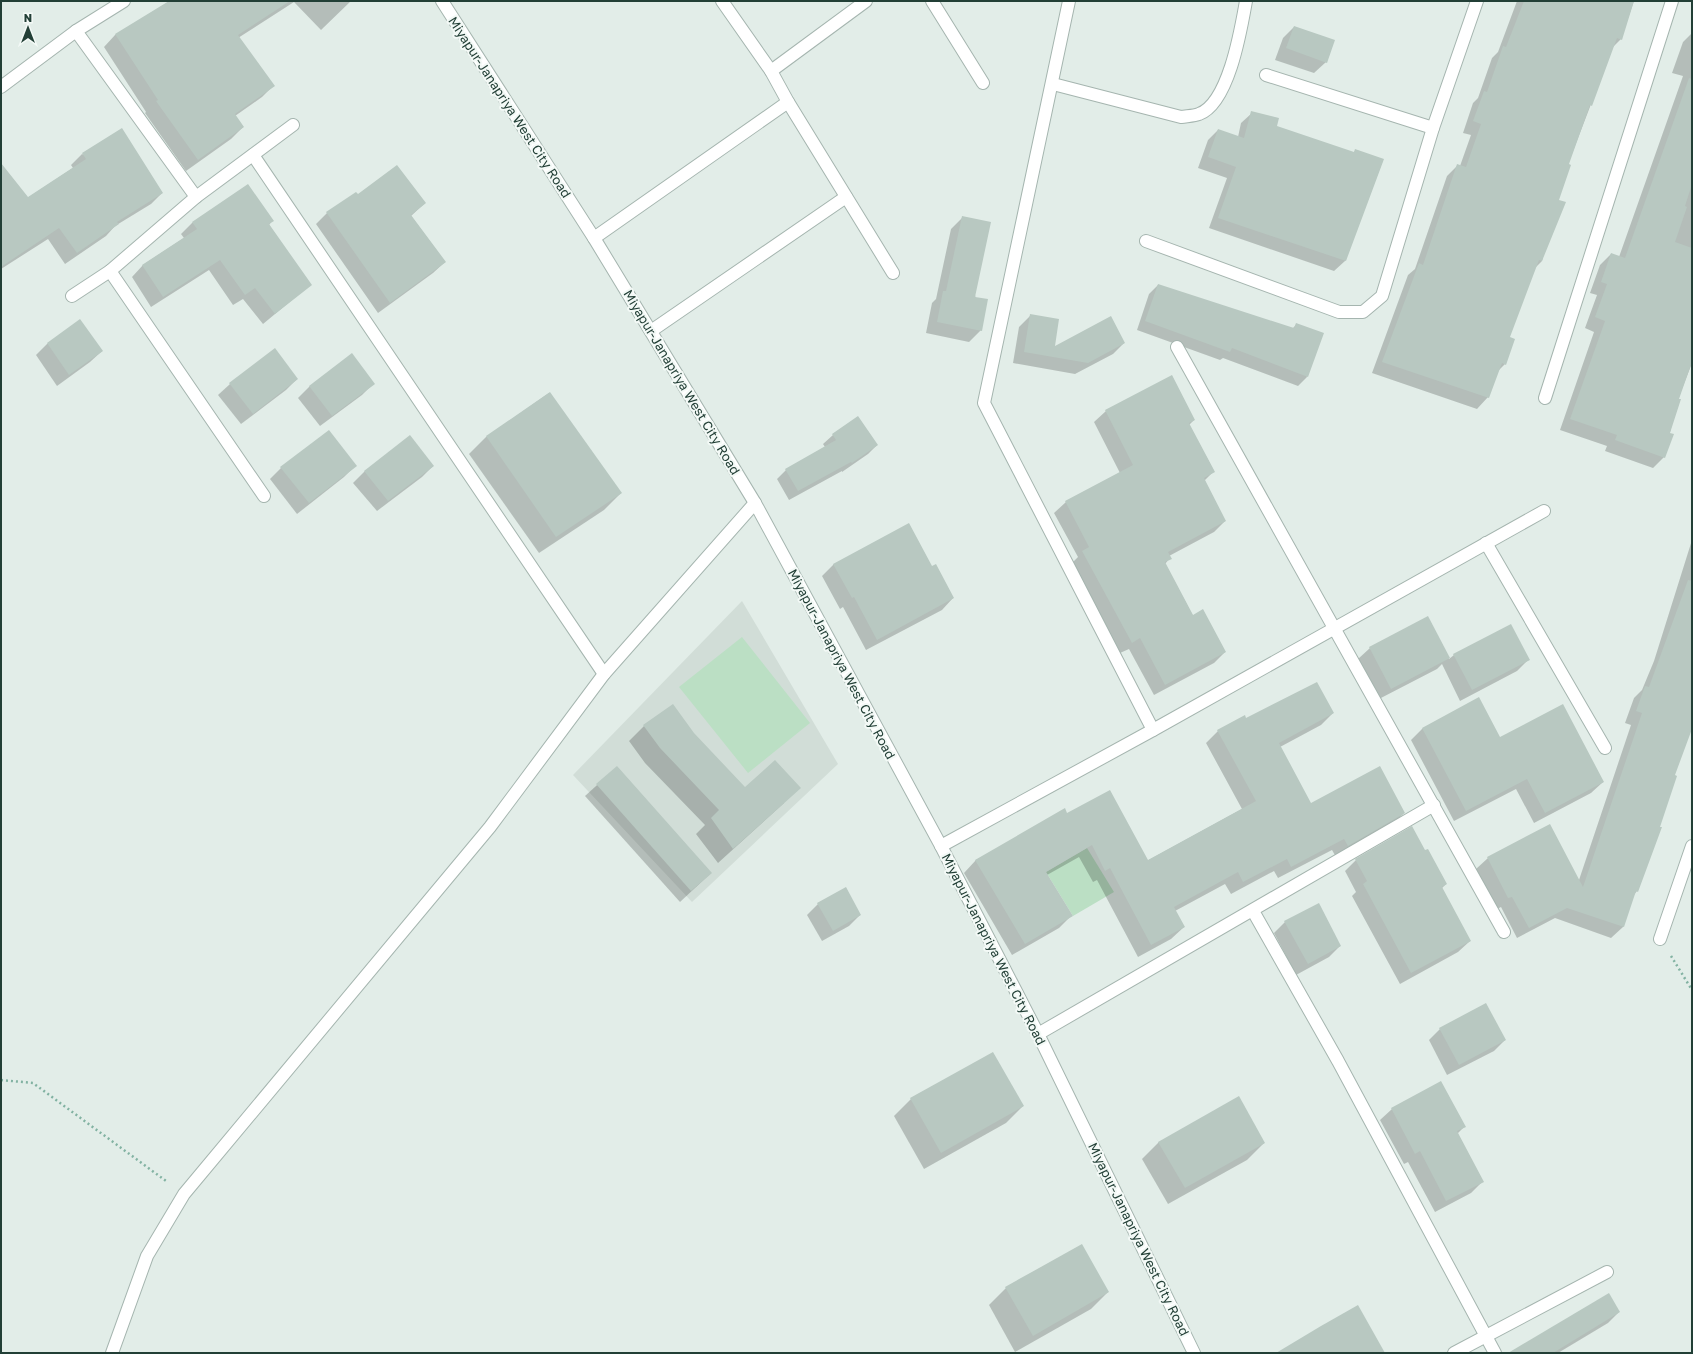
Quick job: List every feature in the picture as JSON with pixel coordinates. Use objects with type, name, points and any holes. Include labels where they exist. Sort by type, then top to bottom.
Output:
[{"type":"street","points":[[1,88],[76,31],[124,1]]},
{"type":"street","name":"Miyapur-Janapriya West City Road","points":[[442,1],[594,238],[755,504],[941,846],[1038,1034],[1194,1353]]},
{"type":"street","points":[[722,1],[771,71],[788,102],[893,273]]},
{"type":"street","points":[[771,71],[866,1]]},
{"type":"street","points":[[932,1],[982,83]]},
{"type":"street","points":[[1069,1],[1053,84],[984,404],[1153,730]]},
{"type":"street","points":[[1053,84],[1181,117],[1200,114],[1213,104],[1233,65],[1246,1]]},
{"type":"street","points":[[1146,241],[1339,312],[1363,312],[1382,296],[1433,128],[1477,1]]},
{"type":"street","points":[[1545,398],[1672,1]]},
{"type":"street","points":[[76,31],[196,196]]},
{"type":"street","points":[[1266,75],[1433,128]]},
{"type":"street","points":[[594,238],[788,102]]},
{"type":"street","points":[[72,296],[110,271],[196,196],[293,125]]},
{"type":"street","points":[[253,155],[604,674]]},
{"type":"street","points":[[651,331],[846,197]]},
{"type":"street","points":[[110,271],[264,496]]},
{"type":"street","points":[[1177,347],[1504,932]]},
{"type":"street","points":[[112,1353],[147,1256],[184,1194],[490,827],[604,674],[755,504]]},
{"type":"street","points":[[941,846],[1153,730],[1334,627],[1544,511]]},
{"type":"street","points":[[1486,543],[1605,748]]},
{"type":"street","points":[[1038,1034],[1434,805]]},
{"type":"street","points":[[1660,939],[1692,846]]},
{"type":"street","points":[[1253,911],[1338,1061],[1495,1353]]},
{"type":"street","points":[[1454,1353],[1607,1272]]},
{"type":"path","points":[[1660,939],[1692,990]]},
{"type":"path","points":[[1,1080],[33,1083],[184,1194]]},
{"type":"shaded area","points":[[742,601],[838,764],[692,902],[573,775]]},
{"type":"green space","points":[[742,637],[810,723],[748,773],[679,687]]},
{"type":"green space","points":[[1087,848],[1114,892],[1073,916],[1046,872]]},
{"type":"building","points":[[169,1],[290,1],[238,35],[275,86],[235,114],[244,127],[198,160],[156,101],[158,100],[115,34]]},
{"type":"building","points":[[1524,1],[1634,1],[1622,40],[1617,38],[1592,106],[1590,105],[1569,164],[1571,165],[1559,200],[1566,202],[1542,261],[1539,260],[1510,337],[1515,339],[1506,365],[1502,363],[1489,398],[1382,362],[1419,263],[1423,265],[1457,164],[1466,167],[1481,124],[1473,121],[1484,91],[1487,92],[1503,46],[1506,47]]},
{"type":"building","points":[[1294,26],[1335,40],[1327,63],[1286,48]]},
{"type":"building","points":[[1689,78],[1692,79],[1692,184],[1685,206],[1687,207],[1675,242],[1692,248],[1692,362],[1679,399],[1681,399],[1670,433],[1674,434],[1665,458],[1615,440],[1617,435],[1570,419],[1605,321],[1595,317],[1607,284],[1601,282],[1611,253],[1625,258]]},
{"type":"building","points":[[1251,111],[1279,118],[1277,126],[1354,152],[1355,149],[1384,159],[1346,261],[1218,218],[1236,167],[1208,157],[1218,129],[1244,138]]},
{"type":"building","points":[[122,128],[163,193],[117,222],[119,224],[77,253],[59,228],[1,267],[1,163],[28,197],[86,159],[82,153]]},
{"type":"building","points":[[397,165],[426,203],[411,215],[446,262],[390,303],[326,212],[356,192],[358,194]]},
{"type":"building","points":[[248,184],[274,221],[269,224],[312,285],[275,314],[255,288],[245,295],[220,260],[163,297],[142,265],[197,229],[192,222]]},
{"type":"building","points":[[962,216],[991,222],[975,297],[988,299],[982,331],[937,322],[943,291],[946,291]]},
{"type":"building","points":[[1158,284],[1294,328],[1296,323],[1324,333],[1308,377],[1232,348],[1230,352],[1145,321]]},
{"type":"building","points":[[1030,314],[1059,319],[1055,346],[1111,316],[1125,343],[1088,363],[1024,352]]},
{"type":"building","points":[[80,319],[103,351],[69,375],[47,343]]},
{"type":"building","points":[[275,348],[298,379],[253,414],[229,383]]},
{"type":"building","points":[[352,353],[375,384],[332,416],[309,386]]},
{"type":"building","points":[[1172,375],[1195,420],[1189,423],[1215,472],[1204,478],[1226,521],[1168,552],[1172,559],[1165,562],[1193,615],[1203,609],[1226,652],[1165,685],[1140,638],[1132,643],[1082,551],[1089,547],[1065,501],[1133,465],[1105,410]]},
{"type":"building","points":[[550,392],[622,493],[556,537],[486,436]]},
{"type":"building","points":[[858,416],[878,445],[852,463],[851,462],[798,491],[785,469],[836,440],[832,434]]},
{"type":"building","points":[[329,430],[357,466],[309,503],[280,467]]},
{"type":"building","points":[[410,435],[434,466],[388,501],[364,471]]},
{"type":"building","points":[[909,523],[932,566],[936,564],[954,598],[877,640],[854,597],[852,598],[833,564]]},
{"type":"building","points":[[1688,580],[1692,581],[1692,729],[1675,775],[1677,776],[1660,827],[1662,827],[1638,892],[1636,891],[1624,927],[1567,908],[1529,928],[1512,897],[1508,898],[1487,857],[1550,824],[1583,887],[1642,713],[1636,711],[1645,686],[1649,687]]},
{"type":"building","points":[[1428,616],[1450,658],[1391,689],[1369,647]]},
{"type":"building","points":[[1511,624],[1530,660],[1472,690],[1453,654]]},
{"type":"building","points":[[1317,682],[1334,713],[1279,743],[1311,803],[1380,766],[1405,813],[1348,846],[1344,839],[1291,867],[1287,859],[1243,882],[1238,872],[1174,907],[1185,927],[1151,945],[1110,868],[1105,871],[1092,845],[1046,872],[1073,916],[1025,944],[975,860],[1065,808],[1067,813],[1110,790],[1148,860],[1256,801],[1217,730],[1245,715],[1246,718]]},
{"type":"building","points":[[1479,697],[1500,737],[1563,704],[1604,782],[1545,813],[1527,779],[1466,811],[1422,728]]},
{"type":"building","points":[[673,704],[694,733],[745,787],[775,760],[801,788],[733,849],[711,818],[719,810],[660,748],[643,725]]},
{"type":"building","points":[[617,766],[712,873],[691,891],[596,784]]},
{"type":"building","points":[[1412,826],[1425,850],[1428,849],[1447,884],[1442,887],[1471,941],[1411,973],[1363,884],[1367,881],[1355,859]]},
{"type":"building","points":[[846,887],[861,915],[833,931],[817,903]]},
{"type":"building","points":[[1319,903],[1341,946],[1308,964],[1284,921]]},
{"type":"building","points":[[1486,1003],[1506,1040],[1459,1065],[1439,1028]]},
{"type":"building","points":[[993,1052],[1024,1106],[941,1153],[910,1098]]},
{"type":"building","points":[[1441,1081],[1466,1127],[1457,1131],[1484,1182],[1446,1201],[1420,1151],[1415,1154],[1391,1108]]},
{"type":"building","points":[[1239,1096],[1265,1143],[1185,1188],[1158,1142]]},
{"type":"building","points":[[1082,1244],[1109,1292],[1033,1336],[1005,1287]]},
{"type":"building","points":[[1609,1293],[1620,1312],[1553,1353],[1508,1353]]},
{"type":"building","points":[[1358,1305],[1385,1353],[1276,1353],[1321,1326]]}]
